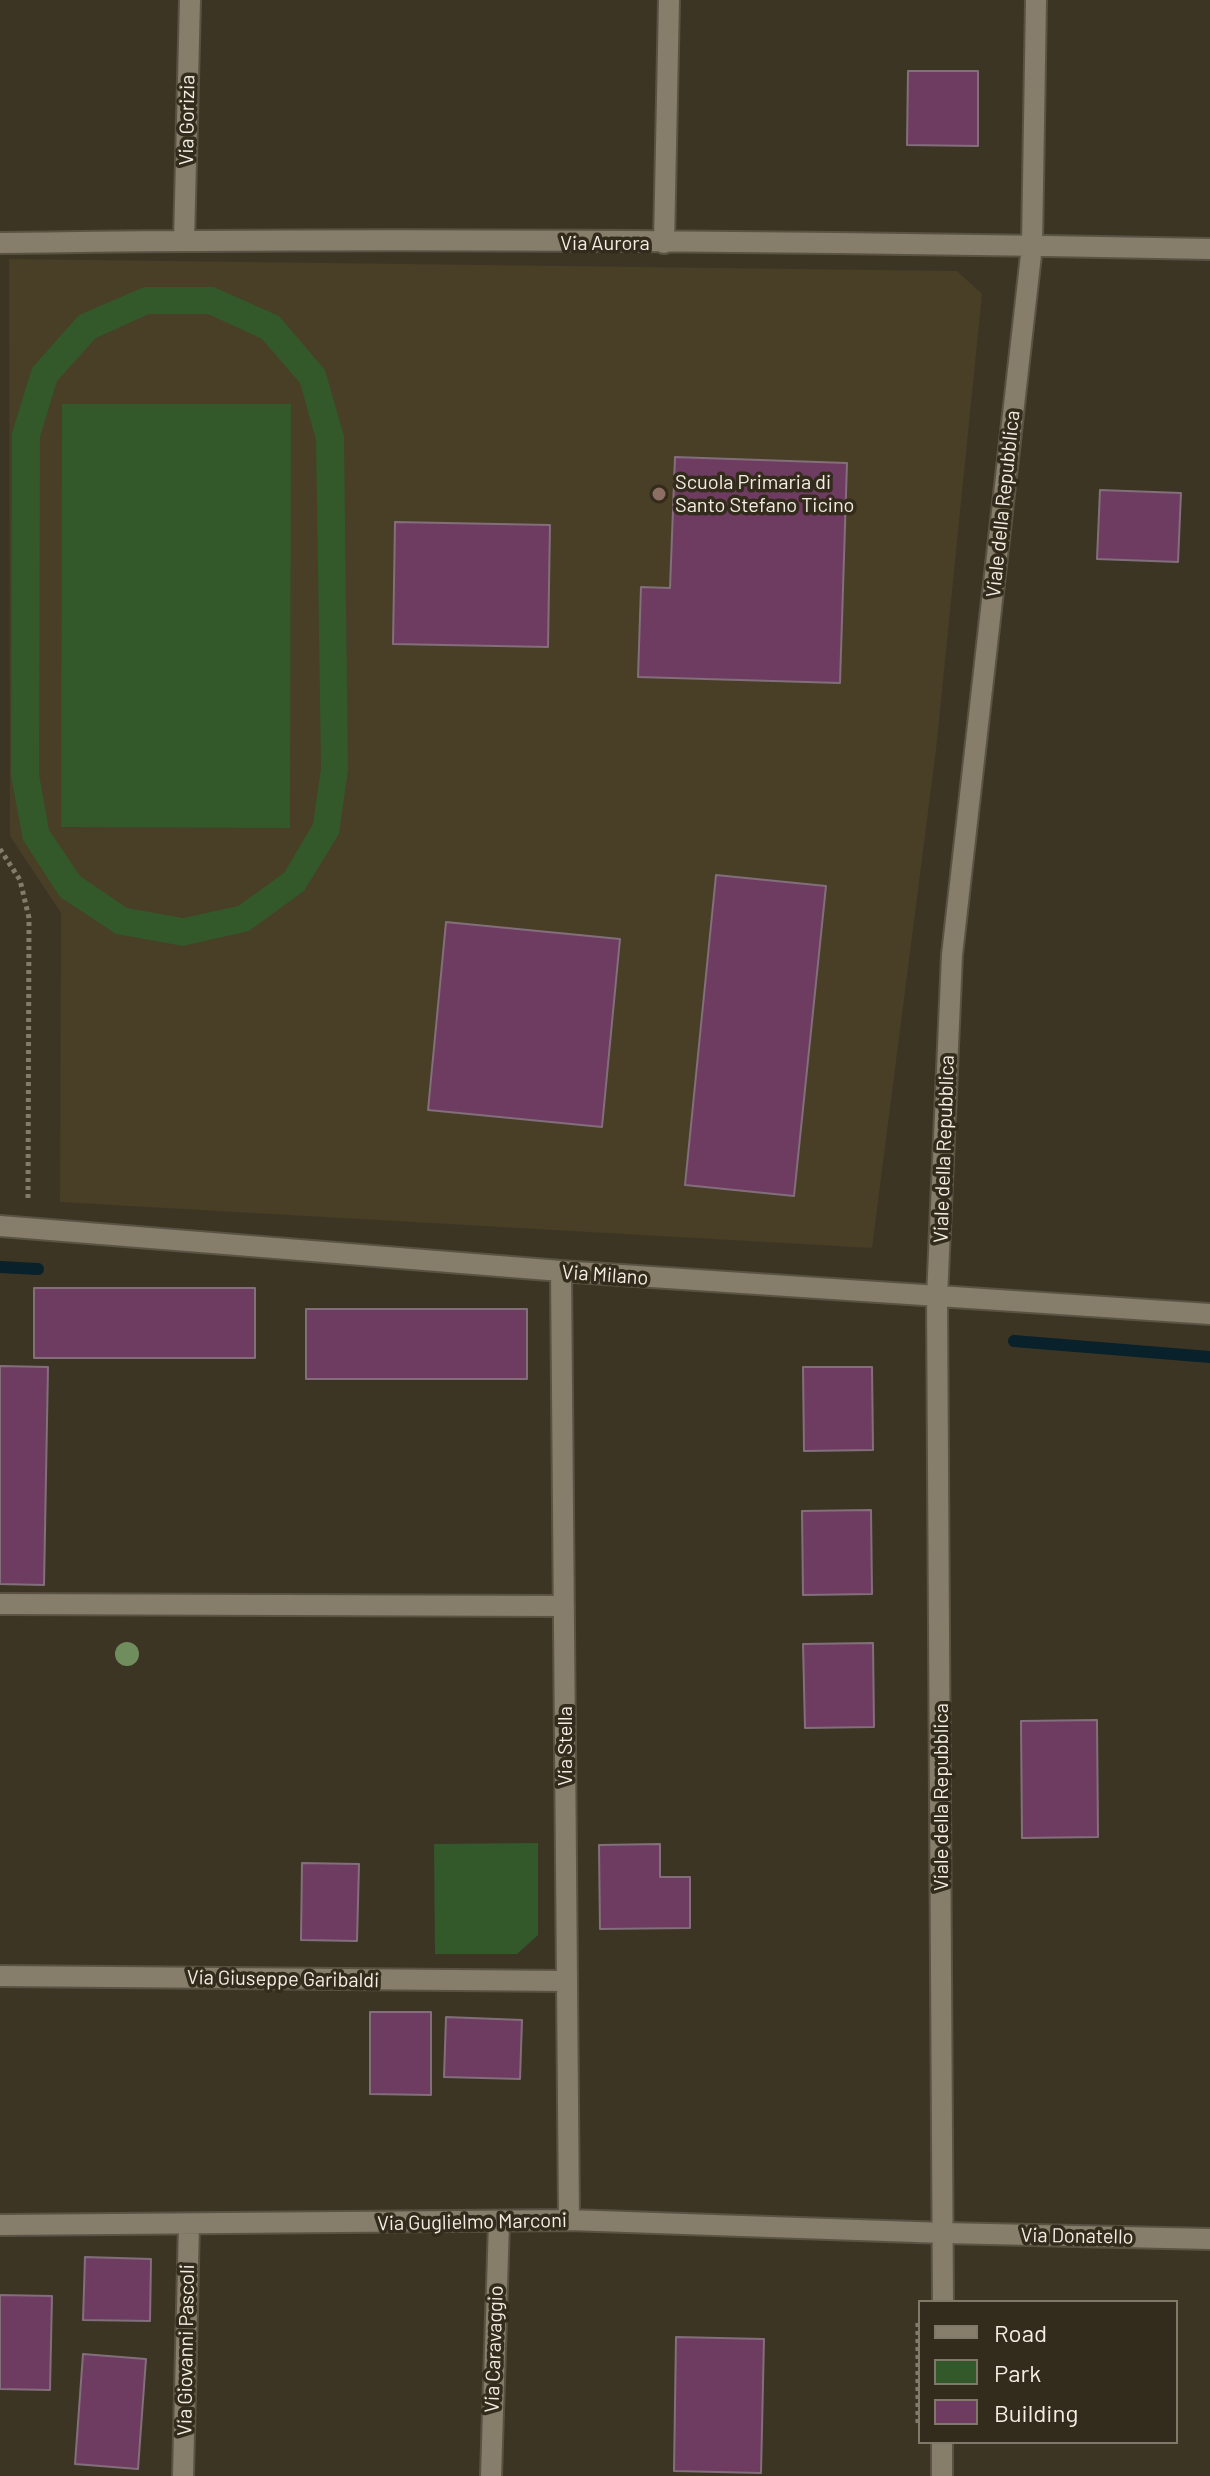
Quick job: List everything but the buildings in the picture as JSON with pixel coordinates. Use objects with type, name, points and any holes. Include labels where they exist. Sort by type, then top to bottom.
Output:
[{"type":"street","name":"Via Gorizia","points":[[184,241],[190,0]]},
{"type":"street","points":[[664,243],[669,0]]},
{"type":"street","name":"Viale della Repubblica","points":[[943,2300],[937,1298],[952,955],[1032,246],[1036,0]]},
{"type":"street","name":"Via Aurora","points":[[0,243],[664,243],[1210,249]]},
{"type":"street","name":"Via Milano","points":[[0,1226],[561,1271],[1210,1314]]},
{"type":"street","name":"Via Stella","points":[[561,1271],[569,2220]]},
{"type":"street","points":[[0,1604],[564,1606]]},
{"type":"street","name":"Via Giuseppe Garibaldi","points":[[0,1976],[567,1981]]},
{"type":"street","name":"Via Guglielmo Marconi","points":[[0,2225],[569,2220],[944,2233]]},
{"type":"street","name":"Via Caravaggio","points":[[491,2476],[499,2222]]},
{"type":"street","name":"Via Giovanni Pascoli","points":[[183,2476],[189,2224]]},
{"type":"street","name":"Via Donatello","points":[[944,2233],[1210,2239]]},
{"type":"street","points":[[942,2444],[942,2476]]},
{"type":"path","points":[[0,849],[20,880],[29,918],[28,1228]]},
{"type":"shaded area","points":[[9,259],[957,271],[982,294],[936,750],[872,1248],[60,1202],[61,913],[10,836]]},
{"type":"green space","points":[[144,287],[214,287],[279,316],[325,370],[344,436],[348,770],[339,834],[304,891],[249,931],[183,946],[116,934],[60,897],[23,840],[11,776],[12,433],[32,368],[79,315]],"holes":[[[149,314],[208,314],[262,339],[300,383],[316,440],[321,768],[313,824],[284,873],[238,906],[183,918],[127,908],[80,876],[49,830],[39,774],[40,437],[57,381],[96,338]]]},
{"type":"green space","points":[[62,404],[291,404],[290,828],[61,827]]},
{"type":"green space","points":[[538,1843],[538,1935],[517,1954],[435,1954],[434,1844]]},
{"type":"waterway","points":[[0,1267],[38,1269]]},
{"type":"waterway","points":[[1014,1341],[1210,1357]]},
{"type":"place","name":"Scuola Primaria di Santo Stefano Ticino","points":[[659,494]]}]
